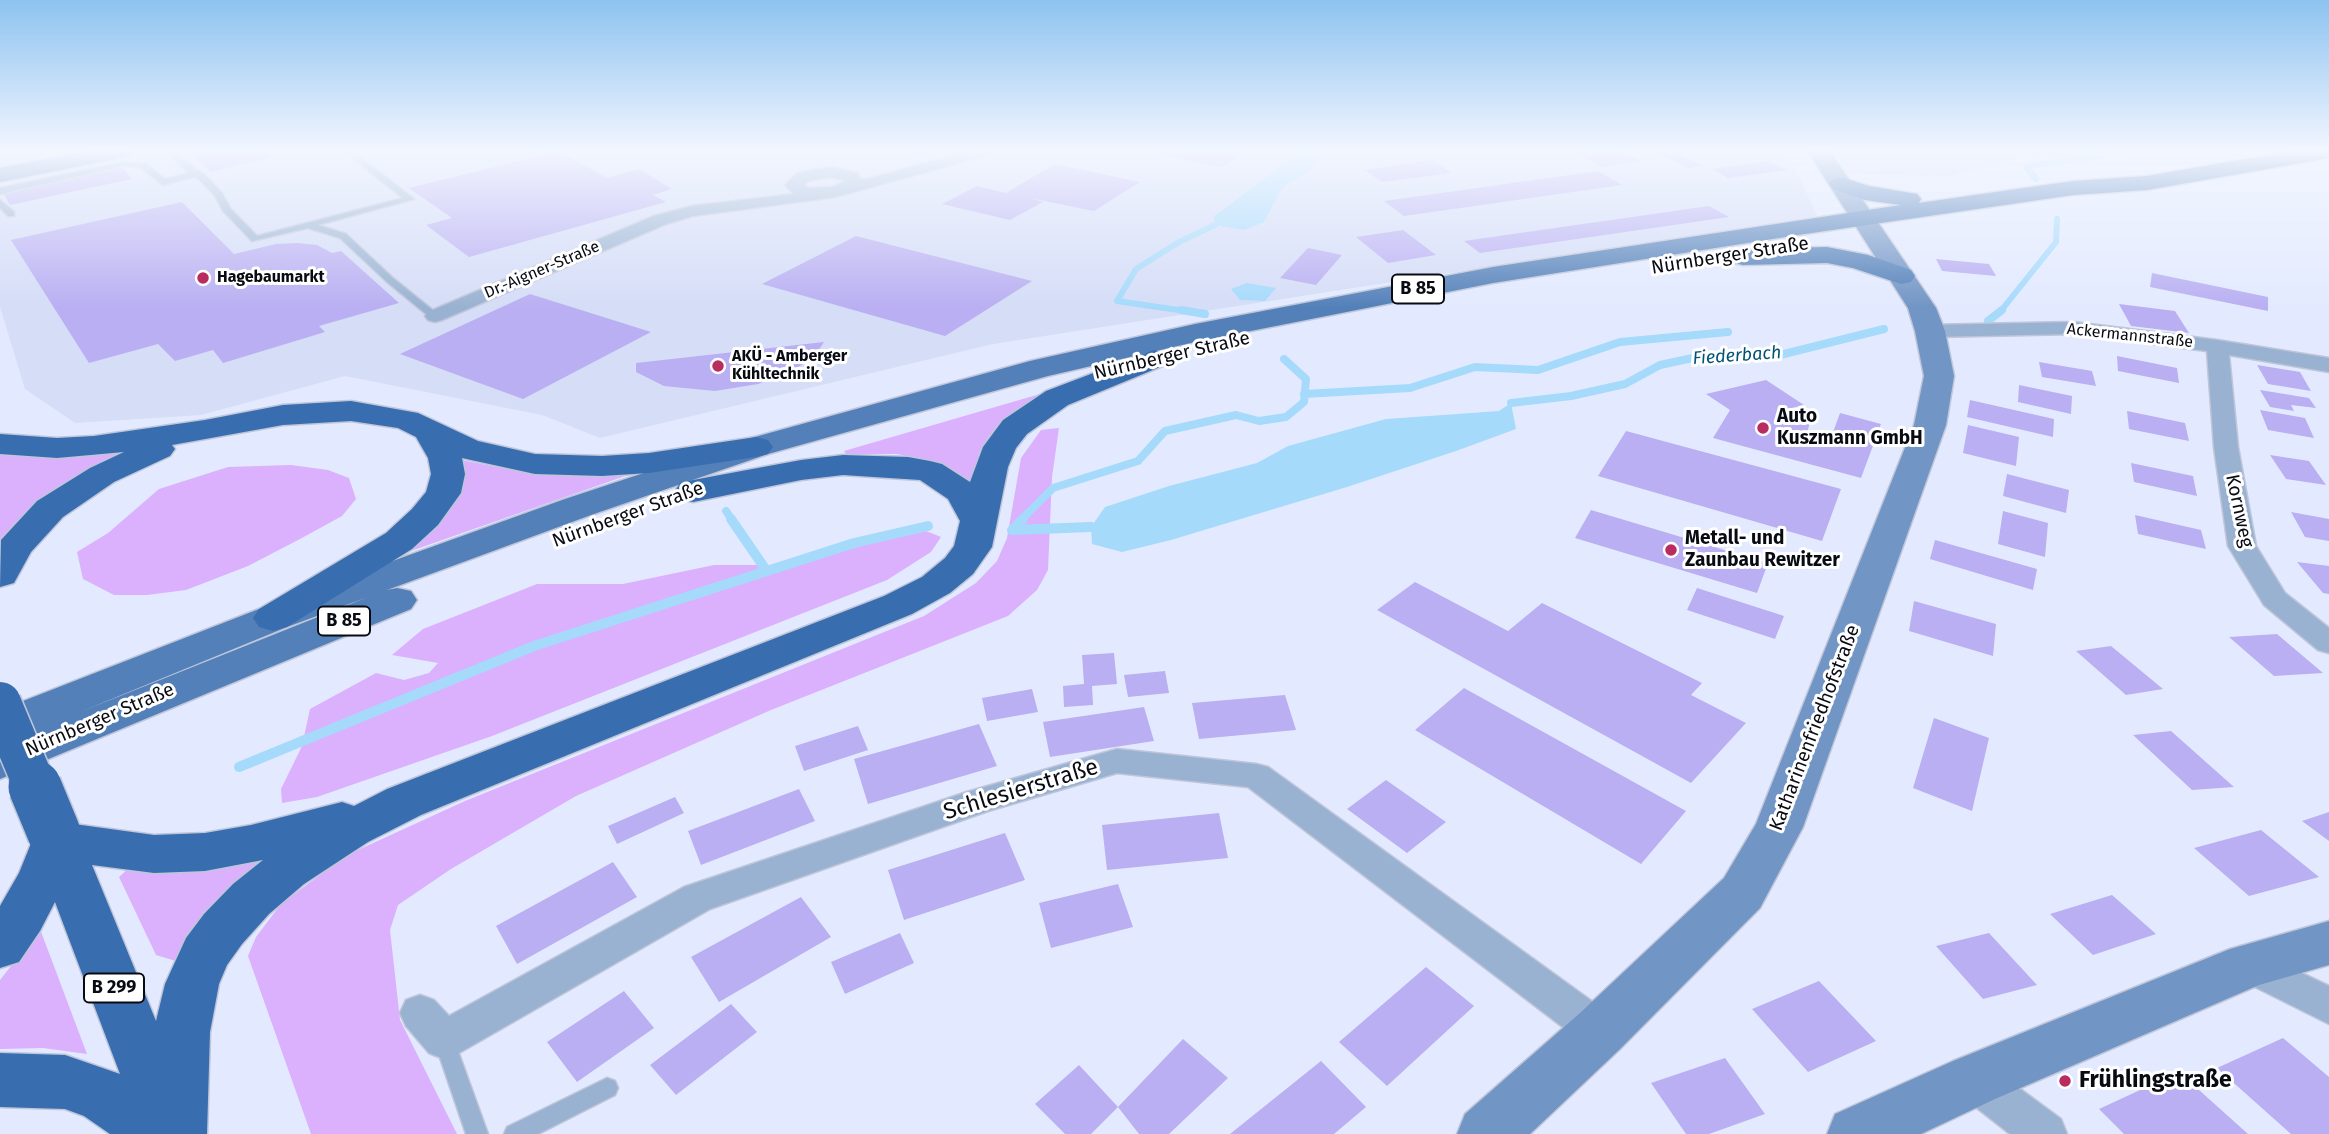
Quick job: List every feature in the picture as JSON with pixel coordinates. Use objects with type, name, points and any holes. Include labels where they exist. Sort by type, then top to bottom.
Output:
[{"type":"highway","points":[[175,1134],[182,1032],[192,984],[205,954],[242,909],[286,870],[351,829],[404,802],[898,605],[936,585],[959,566],[973,547],[991,467],[1000,447],[1015,427],[1057,398],[1154,359]]},
{"type":"highway","points":[[0,444],[57,448],[94,446],[205,430],[283,415],[351,411],[406,419],[430,432],[489,455],[534,464],[571,466],[649,463],[756,447]]},
{"type":"highway","points":[[0,575],[14,548],[50,509],[112,470],[205,430]]},
{"type":"highway","points":[[273,618],[358,569],[399,541],[425,517],[443,493],[448,474],[445,458],[430,432]]},
{"type":"highway","points":[[693,491],[815,468],[843,465],[908,467],[930,471],[946,480],[962,493],[980,523]]},
{"type":"highway","name":"B 299","points":[[0,703],[175,1134]]},
{"type":"highway","points":[[0,946],[22,916],[43,877],[55,837],[154,854],[205,852],[291,835],[404,802]]},
{"type":"highway","points":[[0,1080],[65,1082],[103,1095],[160,1134]]},
{"type":"main road","name":"Nürnberger Straße","points":[[0,762],[419,591],[693,491],[912,422],[1154,359],[1365,316],[1702,260],[1970,203]]},
{"type":"main road","name":"Nürnberger Straße","points":[[0,727],[273,618],[578,507],[756,447],[1041,368],[1195,332],[1493,275],[2063,203]]},
{"type":"main road","points":[[1702,260],[1827,255],[1859,261],[1902,276]]},
{"type":"street","name":"Dr.-Aigner-Straße","points":[[435,316],[660,220],[692,211],[762,203]]},
{"type":"street","name":"Katharinenfriedhofstraße","points":[[1507,1128],[1600,1031],[1742,892],[1779,827],[1930,425],[1939,376],[1930,331],[1922,308],[1854,203]]},
{"type":"street","name":"Ackermannstraße","points":[[1930,331],[2073,328],[2217,346],[2329,365]]},
{"type":"street","name":"Kornweg","points":[[2217,346],[2226,447],[2242,546],[2274,599],[2329,643]]},
{"type":"street","name":"Schlesierstraße","points":[[444,1040],[697,898],[979,801],[1117,761],[1256,776],[1600,1031]]},
{"type":"street","points":[[1857,1134],[1974,1080],[2249,965],[2329,943]]},
{"type":"street","points":[[2249,965],[2329,1006]]},
{"type":"street","points":[[420,1013],[444,1040]]},
{"type":"street","points":[[1974,1080],[2045,1134]]},
{"type":"lane","points":[[0,203],[11,215]]},
{"type":"lane","points":[[223,203],[255,239],[395,203]]},
{"type":"lane","points":[[310,226],[343,236],[390,280],[435,316]]},
{"type":"lane","points":[[444,1040],[477,1134]]},
{"type":"lane","points":[[515,1134],[607,1088]]},
{"type":"shaded area","points":[[0,203],[1811,203],[1817,216],[993,344],[600,438],[542,415],[345,376],[201,415],[75,423],[25,389],[0,307]]},
{"type":"shaded area","points":[[1040,394],[1043,396],[1013,413],[997,426],[987,439],[979,453],[974,482],[968,483],[941,465],[912,457],[897,454],[846,454],[844,451]]},
{"type":"shaded area","points":[[1059,428],[1052,477],[1048,570],[1037,590],[1008,616],[771,710],[576,796],[451,869],[398,905],[390,930],[400,1020],[457,1134],[311,1134],[248,956],[256,937],[281,904],[347,855],[465,801],[924,616],[976,583],[997,561],[1007,538],[1021,458],[1041,430]]},
{"type":"shaded area","points":[[142,447],[9,543],[0,559],[0,453],[43,457]]},
{"type":"shaded area","points":[[461,460],[533,474],[631,474],[388,559]]},
{"type":"shaded area","points":[[291,465],[328,470],[349,478],[356,499],[342,516],[300,539],[248,566],[186,590],[147,595],[114,595],[83,579],[77,552],[108,533],[159,489],[228,467]]},
{"type":"shaded area","points":[[926,531],[941,537],[931,552],[887,580],[492,736],[317,797],[282,803],[281,789],[302,746],[310,709],[376,673],[404,680],[429,673],[438,663],[392,655],[423,629],[537,584],[623,584],[714,565],[797,565],[860,546]]},
{"type":"shaded area","points":[[281,852],[179,962],[156,955],[119,877],[129,868]]},
{"type":"shaded area","points":[[40,929],[87,1054],[43,1048],[0,1049],[0,980]]},
{"type":"water","points":[[1232,203],[1274,203],[1264,222],[1244,230],[1215,225],[1214,216]]},
{"type":"water","points":[[1247,283],[1276,288],[1265,301],[1240,300],[1231,289]]},
{"type":"water","points":[[1511,403],[1516,429],[1456,451],[1171,540],[1122,552],[1092,544],[1091,527],[1105,507],[1169,486],[1257,463],[1288,446],[1386,419],[1499,411]]},
{"type":"building","name":"Hagebaumarkt","points":[[183,203],[234,254],[276,244],[297,243],[317,245],[332,253],[341,251],[399,303],[319,326],[325,332],[223,363],[213,350],[175,361],[158,344],[89,363],[11,240]]},
{"type":"building","points":[[430,203],[663,203],[469,257],[426,225],[452,218]]},
{"type":"building","points":[[944,203],[1041,203],[1010,220],[942,204]]},
{"type":"building","points":[[1054,203],[1107,203],[1094,211]]},
{"type":"building","points":[[1387,203],[1496,203],[1404,216]]},
{"type":"building","points":[[1709,206],[1729,217],[1480,253],[1464,241]]},
{"type":"building","points":[[1403,230],[1436,255],[1388,263],[1356,237]]},
{"type":"building","points":[[856,236],[1032,281],[945,336],[762,284]]},
{"type":"building","points":[[1308,248],[1342,255],[1316,285],[1280,278]]},
{"type":"building","points":[[1936,259],[1989,264],[1996,276],[1942,271]]},
{"type":"building","points":[[2152,273],[2268,297],[2268,311],[2150,287]]},
{"type":"building","points":[[530,294],[651,332],[523,399],[400,354]]},
{"type":"building","points":[[2119,304],[2175,311],[2189,333],[2131,326]]},
{"type":"building","name":"AKÜ - Amberger Kühltechnik","points":[[824,342],[814,357],[795,369],[758,384],[715,391],[664,386],[636,372],[636,363]]},
{"type":"building","points":[[2117,356],[2177,368],[2179,383],[2118,371]]},
{"type":"building","points":[[2039,362],[2092,371],[2096,386],[2042,377]]},
{"type":"building","points":[[2257,365],[2300,372],[2311,391],[2268,384]]},
{"type":"building","name":"Auto Kuszmann GmbH","points":[[1766,380],[1804,405],[1779,411],[1811,418],[1807,433],[1831,438],[1840,413],[1881,424],[1861,478],[1713,438],[1730,410],[1706,394]]},
{"type":"building","points":[[2019,385],[2072,396],[2071,414],[2018,402]]},
{"type":"building","points":[[2260,390],[2309,398],[2316,408],[2291,405],[2294,411],[2270,407]]},
{"type":"building","points":[[1970,400],[2054,419],[2053,437],[1967,417]]},
{"type":"building","points":[[2260,410],[2305,418],[2314,438],[2268,430]]},
{"type":"building","points":[[2127,411],[2185,423],[2189,441],[2129,429]]},
{"type":"building","points":[[1968,425],[2019,437],[2016,466],[1963,453]]},
{"type":"building","points":[[1626,431],[1841,489],[1822,541],[1598,476]]},
{"type":"building","points":[[2270,455],[2309,461],[2326,485],[2286,479]]},
{"type":"building","points":[[2131,463],[2193,476],[2197,496],[2134,482]]},
{"type":"building","points":[[2007,474],[2069,490],[2066,513],[2003,496]]},
{"type":"building","name":"Metall- und Zaunbau Rewitzer","points":[[1591,510],[1768,563],[1757,593],[1575,538]]},
{"type":"building","points":[[2003,511],[2048,523],[2045,557],[1998,544]]},
{"type":"building","points":[[2291,512],[2329,519],[2329,541],[2305,537]]},
{"type":"building","points":[[2135,515],[2201,530],[2206,549],[2138,534]]},
{"type":"building","points":[[1935,540],[2037,569],[2033,590],[1930,559]]},
{"type":"building","points":[[2297,562],[2329,566],[2329,594],[2323,593]]},
{"type":"building","points":[[1415,582],[1508,631],[1542,603],[1702,683],[1691,695],[1746,723],[1691,783],[1377,610]]},
{"type":"building","points":[[1697,588],[1784,616],[1775,639],[1687,610]]},
{"type":"building","points":[[1914,601],[1996,624],[1993,656],[1909,631]]},
{"type":"building","points":[[2277,634],[2323,673],[2274,676],[2229,637]]},
{"type":"building","points":[[2111,646],[2163,689],[2126,695],[2076,651]]},
{"type":"building","points":[[1114,653],[1117,684],[1092,686],[1093,705],[1064,707],[1063,686],[1084,684],[1082,655]]},
{"type":"building","points":[[1165,671],[1169,693],[1128,697],[1124,675]]},
{"type":"building","points":[[1464,688],[1686,811],[1641,864],[1415,730]]},
{"type":"building","points":[[1032,689],[1038,712],[987,721],[982,698]]},
{"type":"building","points":[[1285,695],[1296,730],[1199,739],[1192,703]]},
{"type":"building","points":[[1144,707],[1154,741],[1050,757],[1043,722]]},
{"type":"building","points":[[1934,718],[1989,738],[1972,811],[1913,788]]},
{"type":"building","points":[[979,724],[997,766],[868,804],[854,759]]},
{"type":"building","points":[[858,726],[868,750],[804,771],[795,746]]},
{"type":"building","points":[[2171,731],[2234,787],[2192,790],[2133,735]]},
{"type":"building","points":[[1386,780],[1446,822],[1407,853],[1347,809]]},
{"type":"building","points":[[799,789],[815,821],[701,865],[688,831]]},
{"type":"building","points":[[675,797],[684,813],[617,844],[608,826]]},
{"type":"building","points":[[2329,812],[2329,841],[2302,821]]},
{"type":"building","points":[[1219,813],[1228,858],[1107,870],[1102,825]]},
{"type":"building","points":[[2261,830],[2319,877],[2249,896],[2194,848]]},
{"type":"building","points":[[1005,833],[1025,880],[904,920],[888,870]]},
{"type":"building","points":[[613,862],[637,897],[517,964],[496,926]]},
{"type":"building","points":[[1118,884],[1133,927],[1051,948],[1039,903]]},
{"type":"building","points":[[2112,895],[2156,934],[2093,955],[2050,914]]},
{"type":"building","points":[[801,897],[831,937],[719,1002],[691,957]]},
{"type":"building","points":[[900,933],[914,963],[845,994],[831,962]]},
{"type":"building","points":[[1989,933],[2037,985],[1983,999],[1936,946]]},
{"type":"building","points":[[1426,967],[1474,1006],[1387,1086],[1339,1042]]},
{"type":"building","points":[[1819,981],[1876,1041],[1808,1072],[1752,1009]]},
{"type":"building","points":[[624,991],[654,1028],[577,1082],[547,1042]]},
{"type":"building","points":[[731,1004],[757,1032],[676,1095],[650,1065]]},
{"type":"building","points":[[2283,1038],[2329,1077],[2329,1134],[2291,1134],[2217,1068]]},
{"type":"building","points":[[1183,1039],[1228,1078],[1169,1134],[1139,1134],[1118,1107]]},
{"type":"building","points":[[1725,1058],[1765,1114],[1709,1134],[1686,1134],[1651,1083]]},
{"type":"building","points":[[1321,1061],[1366,1107],[1334,1134],[1230,1134]]},
{"type":"building","points":[[1079,1065],[1118,1107],[1091,1134],[1065,1134],[1035,1104]]},
{"type":"building","points":[[2179,1072],[2248,1134],[2124,1134],[2099,1109]]},
{"type":"waterway","name":"Fiederbach","points":[[2001,311],[2056,242],[2057,219]]},
{"type":"waterway","points":[[1192,312],[1117,301],[1136,269],[1179,242],[1215,225]]},
{"type":"waterway","points":[[1181,310],[1205,314]]},
{"type":"waterway","name":"Fiederbach","points":[[1988,321],[2001,311]]},
{"type":"waterway","name":"Fiederbach","points":[[1511,403],[1571,396],[1625,384],[1660,365],[1702,356],[1776,356],[1884,329]]},
{"type":"waterway","points":[[1305,394],[1410,388],[1475,367],[1538,370],[1620,342],[1728,332]]},
{"type":"waterway","points":[[1284,359],[1306,379],[1305,394]]},
{"type":"waterway","points":[[1021,520],[1053,488],[1138,461],[1165,431],[1236,415],[1259,421],[1286,417],[1304,402],[1305,394]]},
{"type":"waterway","points":[[726,511],[732,520]]},
{"type":"waterway","points":[[731,519],[766,570]]},
{"type":"waterway","points":[[1023,519],[1012,530],[1091,527]]},
{"type":"waterway","points":[[239,767],[534,646],[854,543],[928,526]]},
{"type":"place","name":"Hagebaumarkt","points":[[203,278]]},
{"type":"place","name":"AKÜ - Amberger Kühltechnik","points":[[718,366]]},
{"type":"place","name":"Auto Kuszmann GmbH","points":[[1763,428]]},
{"type":"place","name":"Metall- und Zaunbau Rewitzer","points":[[1671,550]]},
{"type":"place","name":"Frühlingstraße","points":[[2065,1081]]}]
